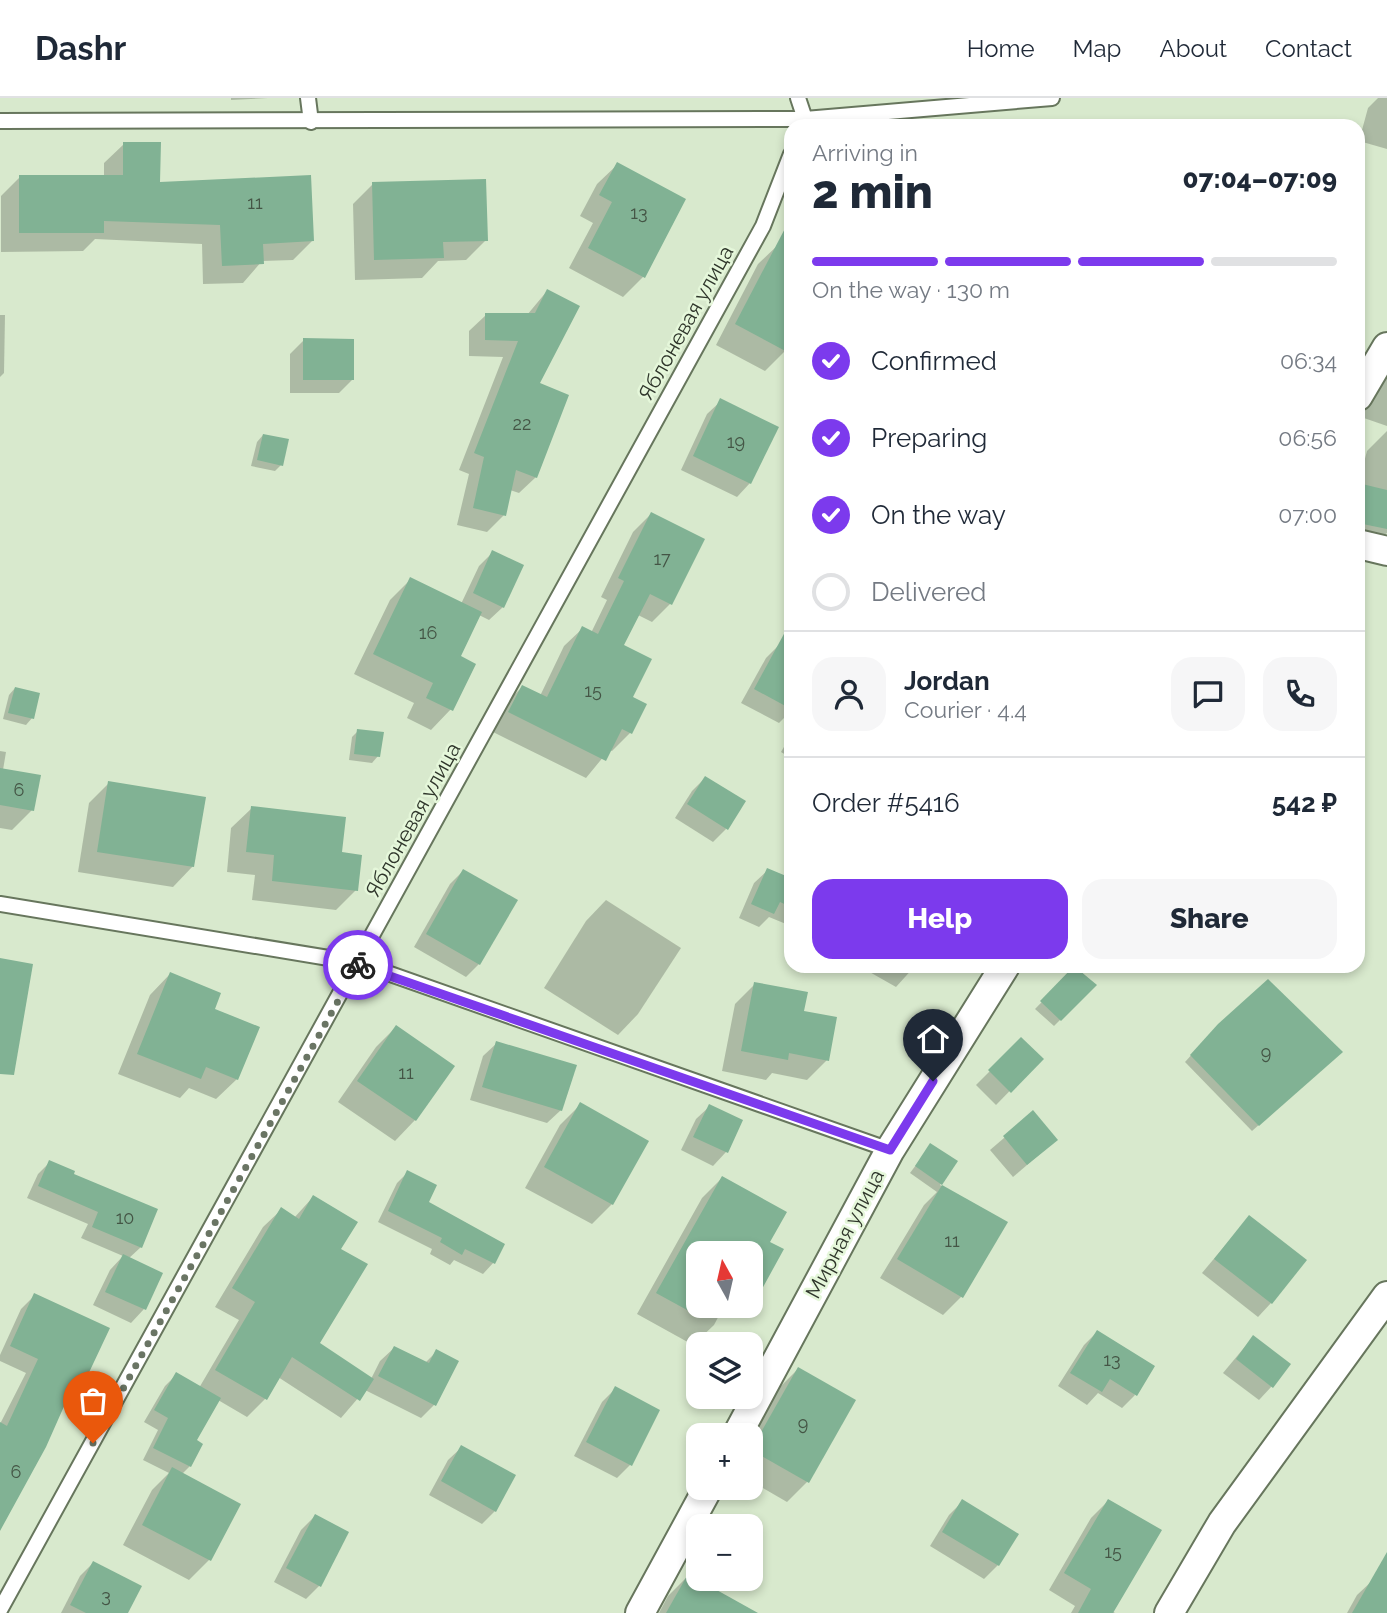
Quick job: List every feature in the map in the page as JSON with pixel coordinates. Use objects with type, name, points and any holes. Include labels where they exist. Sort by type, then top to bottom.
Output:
[{"type":"street","points":[[1365,384],[1387,347]]},
{"type":"street","points":[[1365,546],[1387,551]]},
{"type":"street","name":"Мирная улица","points":[[743,1423],[890,1150],[1001,973]]},
{"type":"street","points":[[1169,1613],[1222,1523],[1387,1296]]},
{"type":"street","points":[[640,1613],[701,1500]]},
{"type":"lane","points":[[308,98],[311,122]]},
{"type":"lane","points":[[798,98],[802,119]]},
{"type":"lane","points":[[843,119],[1052,98]]},
{"type":"lane","points":[[0,121],[784,123]]},
{"type":"lane","name":"Яблоневая улица","points":[[0,1611],[359,963],[762,226],[784,171]]},
{"type":"lane","points":[[0,904],[359,963],[890,1150]]},
{"type":"building","points":[[123,142],[161,142],[160,182],[311,175],[314,241],[263,244],[264,264],[222,266],[220,225],[104,221],[104,233],[19,233],[19,175],[123,175]]},
{"type":"building","points":[[617,162],[686,199],[645,278],[588,248],[612,202],[599,195]]},
{"type":"building","points":[[486,179],[488,241],[443,242],[444,258],[374,260],[372,182]]},
{"type":"building","points":[[784,230],[784,350],[735,324]]},
{"type":"building","points":[[547,289],[580,306],[540,383],[569,395],[537,478],[516,470],[506,516],[473,508],[484,457],[474,453],[518,341],[485,340],[485,313],[535,313]]},
{"type":"building","points":[[303,338],[354,339],[354,380],[303,380]]},
{"type":"building","points":[[720,398],[779,427],[751,484],[693,456]]},
{"type":"building","points":[[263,434],[289,439],[283,466],[257,460]]},
{"type":"building","points":[[1365,485],[1387,490],[1387,529],[1365,524]]},
{"type":"building","points":[[651,512],[705,539],[672,605],[650,594],[624,645],[652,659],[633,697],[647,704],[632,734],[622,729],[606,761],[508,712],[522,685],[547,697],[582,626],[598,634],[624,581],[618,578]]},
{"type":"building","points":[[492,550],[524,565],[504,608],[473,593]]},
{"type":"building","points":[[410,577],[482,612],[461,656],[476,664],[453,711],[426,698],[433,683],[373,654]]},
{"type":"building","points":[[784,634],[784,705],[754,689]]},
{"type":"building","points":[[15,687],[40,693],[34,719],[8,713]]},
{"type":"building","points":[[357,729],[384,732],[380,757],[354,754]]},
{"type":"building","points":[[0,768],[41,775],[34,811],[0,805]]},
{"type":"building","points":[[705,776],[746,801],[728,830],[687,804]]},
{"type":"building","points":[[108,781],[206,797],[194,867],[97,852]]},
{"type":"building","points":[[251,806],[346,817],[342,852],[362,855],[358,891],[272,881],[274,855],[246,852]]},
{"type":"building","points":[[767,868],[784,875],[784,904],[780,902],[774,914],[751,904]]},
{"type":"building","points":[[463,869],[518,900],[480,965],[426,934]]},
{"type":"building","points":[[0,958],[33,964],[14,1075],[0,1074]]},
{"type":"building","points":[[170,972],[221,993],[215,1009],[260,1027],[238,1080],[206,1067],[201,1079],[137,1054]]},
{"type":"building","points":[[1067,973],[1082,973],[1097,985],[1061,1021],[1040,1001]]},
{"type":"building","points":[[1268,979],[1343,1052],[1259,1126],[1190,1055],[1218,1024]]},
{"type":"building","points":[[754,982],[808,992],[804,1011],[837,1017],[829,1061],[789,1053],[788,1060],[741,1051]]},
{"type":"building","points":[[396,1025],[455,1066],[416,1121],[357,1081]]},
{"type":"building","points":[[1021,1037],[1044,1059],[1011,1093],[988,1070]]},
{"type":"building","points":[[496,1041],[577,1065],[562,1111],[482,1087]]},
{"type":"building","points":[[580,1102],[649,1141],[613,1205],[544,1167]]},
{"type":"building","points":[[709,1104],[743,1120],[728,1153],[693,1137]]},
{"type":"building","points":[[1033,1110],[1058,1140],[1027,1165],[1003,1136]]},
{"type":"building","points":[[930,1143],[958,1161],[942,1185],[915,1166]]},
{"type":"building","points":[[49,1160],[75,1171],[74,1174],[158,1209],[142,1248],[92,1227],[98,1212],[38,1186]]},
{"type":"building","points":[[407,1170],[437,1185],[429,1202],[505,1244],[495,1264],[465,1249],[462,1255],[440,1242],[442,1238],[388,1211]]},
{"type":"building","points":[[722,1176],[787,1212],[770,1242],[784,1249],[763,1287],[763,1241],[686,1241],[686,1309],[656,1293]]},
{"type":"building","points":[[942,1185],[1008,1222],[963,1298],[897,1259]]},
{"type":"building","points":[[313,1195],[358,1222],[341,1249],[368,1264],[320,1343],[374,1379],[360,1401],[292,1357],[267,1400],[215,1370],[255,1302],[232,1288],[281,1207],[299,1219]]},
{"type":"building","points":[[1249,1215],[1307,1260],[1272,1304],[1214,1259]]},
{"type":"building","points":[[123,1254],[163,1273],[146,1310],[105,1292]]},
{"type":"building","points":[[34,1293],[110,1328],[85,1381],[77,1377],[46,1447],[0,1531],[0,1422],[7,1426],[38,1359],[10,1346]]},
{"type":"building","points":[[1097,1330],[1155,1366],[1137,1396],[1110,1379],[1102,1392],[1070,1373]]},
{"type":"building","points":[[1253,1335],[1291,1364],[1273,1388],[1236,1359]]},
{"type":"building","points":[[394,1346],[429,1363],[436,1349],[459,1361],[436,1406],[378,1376]]},
{"type":"building","points":[[798,1367],[856,1400],[809,1483],[763,1457],[763,1429]]},
{"type":"building","points":[[176,1372],[221,1398],[197,1440],[203,1444],[191,1467],[153,1448],[168,1418],[154,1410]]},
{"type":"building","points":[[615,1386],[660,1410],[632,1466],[586,1442]]},
{"type":"building","points":[[461,1445],[516,1475],[496,1512],[441,1481]]},
{"type":"building","points":[[172,1467],[241,1504],[211,1561],[142,1525]]},
{"type":"building","points":[[962,1499],[1019,1534],[999,1566],[942,1532]]},
{"type":"building","points":[[1108,1499],[1162,1530],[1113,1613],[1078,1613],[1091,1589],[1064,1573]]},
{"type":"building","points":[[315,1514],[349,1532],[321,1587],[286,1568]]},
{"type":"building","points":[[1387,1552],[1387,1613],[1352,1613]]},
{"type":"building","points":[[93,1561],[142,1586],[128,1613],[86,1613],[70,1605]]},
{"type":"building","points":[[686,1578],[686,1591],[719,1591],[758,1613],[666,1613]]},
{"type":"way so far","points":[[93,1443],[358,965]]},
{"type":"route","points":[[358,965],[359,963],[890,1150],[933,1081]]}]
